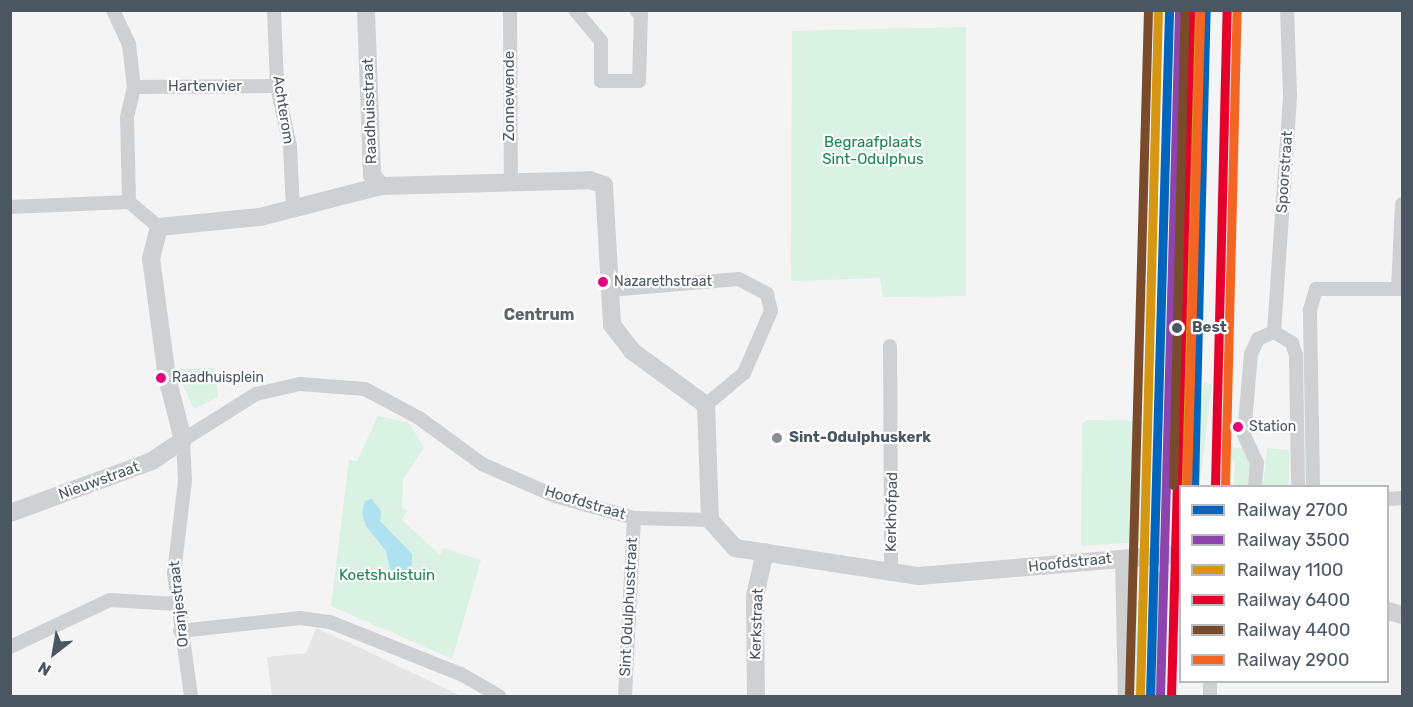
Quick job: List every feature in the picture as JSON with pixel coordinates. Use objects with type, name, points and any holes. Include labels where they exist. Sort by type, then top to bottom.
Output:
[{"type":"street","points":[[113,10],[129,44],[134,87],[127,118],[129,202]]},
{"type":"street","name":"Achterom","points":[[274,10],[277,86],[290,146],[293,209]]},
{"type":"street","name":"Raadhuisstraat","points":[[366,10],[372,175],[381,186],[590,180],[604,185],[610,290]]},
{"type":"street","name":"Zonnewende","points":[[510,10],[511,182]]},
{"type":"street","points":[[575,10],[601,40],[601,81],[639,81],[641,15],[636,10]]},
{"type":"street","name":"Spoorstraat","points":[[1274,332],[1289,107],[1287,10]]},
{"type":"street","name":"Hartenvier","points":[[134,87],[277,86]]},
{"type":"street","points":[[10,207],[129,202],[159,227],[293,209],[381,186]]},
{"type":"street","points":[[1313,485],[1310,353],[1316,289],[1400,289],[1402,204]]},
{"type":"street","points":[[159,227],[151,259],[166,369],[183,440]]},
{"type":"street","points":[[706,405],[744,373],[771,311],[767,294],[738,279],[610,290],[612,325],[619,337],[706,405],[710,520]]},
{"type":"street","points":[[1255,485],[1257,463],[1244,435],[1251,354],[1258,339],[1274,332],[1293,344],[1296,355],[1298,485]]},
{"type":"street","name":"Kerkhofpad","points":[[890,346],[891,571]]},
{"type":"street","name":"Hoofdstraat","points":[[183,440],[207,421],[273,388],[328,383],[365,389],[399,405],[507,477],[634,518],[710,520],[735,548],[830,566],[956,574],[1179,554]]},
{"type":"street","name":"Nieuwstraat","points":[[10,513],[152,461],[183,440]]},
{"type":"street","name":"Oranjestraat","points":[[183,440],[176,604],[191,696]]},
{"type":"street","name":"Sint Odulphusstraat","points":[[625,696],[634,518]]},
{"type":"street","name":"Kerkstraat","points":[[756,696],[755,596],[765,552]]},
{"type":"street","points":[[1122,558],[1125,696]]},
{"type":"street","points":[[10,647],[110,600],[176,604]]},
{"type":"street","points":[[180,631],[300,618],[330,622],[461,674],[499,696]]},
{"type":"shaded area","points":[[316,628],[461,696],[272,696],[267,657],[306,653]]},
{"type":"green space","name":"Begraafplaats Sint-Odulphus","points":[[966,27],[966,296],[883,297],[880,278],[791,281],[792,31]]},
{"type":"green space","points":[[215,368],[218,397],[194,409],[175,369]]},
{"type":"green space","points":[[1204,383],[1212,384],[1200,485],[1191,485]]},
{"type":"green space","name":"Koetshuistuin","points":[[378,416],[409,423],[424,447],[403,480],[402,507],[407,511],[402,520],[440,555],[443,548],[481,560],[452,659],[331,606],[349,460],[357,461]]},
{"type":"green space","points":[[1087,420],[1144,421],[1141,542],[1081,546],[1082,424]]},
{"type":"green space","points":[[1228,447],[1243,448],[1251,463],[1249,485],[1234,485],[1235,461],[1227,460]]},
{"type":"green space","points":[[1267,448],[1289,450],[1289,485],[1263,485]]},
{"type":"green space","points":[[1132,573],[1132,601],[1141,602],[1139,696],[1133,696],[1129,605]]},
{"type":"water","points":[[372,499],[381,511],[380,521],[412,554],[411,583],[392,579],[386,551],[366,526],[362,513],[365,501]]},
{"type":"railway","points":[[1157,696],[1160,574]]},
{"type":"rail line","name":"4400","points":[[1129,695],[1148,10]]},
{"type":"rail line","name":"1100","points":[[1140,696],[1158,10]]},
{"type":"rail line","name":"2700","points":[[1150,696],[1169,10]]},
{"type":"rail line","name":"3500","points":[[1160,696],[1179,10]]},
{"type":"rail line","name":"4400","points":[[1173,485],[1185,10]]},
{"type":"rail line","name":"1100","points":[[1184,485],[1195,10]]},
{"type":"rail line","name":"2700","points":[[1194,485],[1206,10]]},
{"type":"rail line","name":"6400","points":[[1171,696],[1190,11]]},
{"type":"rail line","name":"2900","points":[[1187,485],[1200,11]]},
{"type":"rail line","name":"6400","points":[[1215,485],[1227,11]]},
{"type":"rail line","name":"2900","points":[[1225,485],[1237,11]]},
{"type":"place","name":"Nazarethstraat","points":[[603,282]]},
{"type":"place","name":"Best","points":[[1177,328]]},
{"type":"place","name":"Raadhuisplein","points":[[161,378]]},
{"type":"place","name":"Station","points":[[1238,427]]},
{"type":"place","name":"Sint-Odulphuskerk","points":[[777,438]]},
{"type":"district","name":"Centrum","points":[[539,315]]}]
